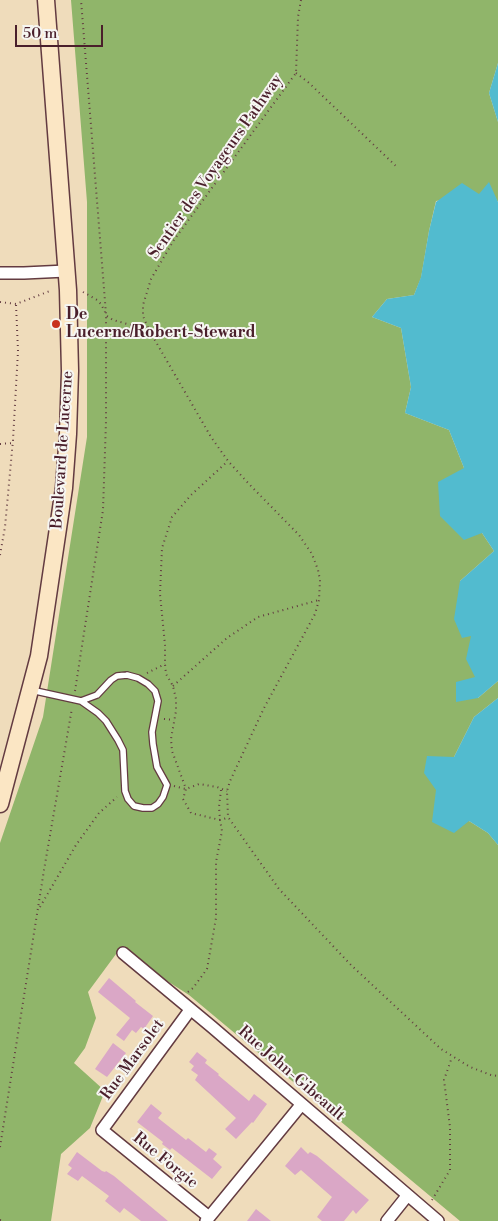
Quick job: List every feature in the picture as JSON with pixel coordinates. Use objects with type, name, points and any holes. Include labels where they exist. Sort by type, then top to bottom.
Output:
[{"type":"main road","name":"Boulevard de Lucerne","points":[[0,804],[39,656],[64,488],[68,434],[70,371],[66,271],[46,0]]},
{"type":"street","points":[[0,273],[66,271]]},
{"type":"street","name":"Rue John-Gibeault","points":[[123,953],[438,1221]]},
{"type":"street","name":"Rue Marsolet","points":[[102,1130],[190,1010]]},
{"type":"street","points":[[207,1219],[301,1105]]},
{"type":"street","name":"Rue Forgie","points":[[102,1130],[207,1219]]},
{"type":"street","points":[[387,1221],[407,1196]]},
{"type":"lane","points":[[31,690],[81,701],[97,695],[110,680],[117,676],[127,675],[138,678],[148,684],[155,692],[158,701],[152,732],[154,754],[157,767],[167,785],[163,798],[158,804],[152,808],[143,808],[134,806],[128,799],[125,791],[123,750],[112,729],[81,701]]},
{"type":"path","points":[[0,1147],[44,870],[74,700],[103,510],[106,421],[106,314],[81,0]]},
{"type":"path","name":"Sentier des Voyageurs Pathway","points":[[228,817],[227,791],[241,755],[264,708],[315,614],[320,600],[320,580],[312,554],[299,535],[228,461],[196,412],[149,330],[143,316],[143,305],[151,279],[174,240],[296,73],[298,17],[301,0]]},
{"type":"path","points":[[296,73],[308,82],[398,168]]},
{"type":"path","points":[[0,302],[16,304],[50,291]]},
{"type":"path","points":[[79,291],[102,304],[106,314],[112,320],[149,330]]},
{"type":"path","points":[[0,555],[5,527],[13,443],[18,351],[16,304]]},
{"type":"path","points":[[0,444],[13,443]]},
{"type":"path","points":[[228,461],[191,495],[172,517],[162,548],[160,594],[165,664],[166,674],[173,686],[176,699],[171,739],[172,751],[186,789],[183,799],[191,813],[220,820],[228,817],[299,911],[350,965],[411,1023],[441,1049],[470,1067],[498,1076]]},
{"type":"path","points":[[173,686],[227,638],[258,617],[320,600]]},
{"type":"path","points":[[138,678],[165,664]]},
{"type":"path","points":[[155,719],[174,720]]},
{"type":"path","points":[[167,785],[186,789],[199,784],[227,791]]},
{"type":"path","points":[[178,999],[194,988],[207,969],[216,918],[216,862],[222,831],[219,807],[220,790]]},
{"type":"path","points":[[39,909],[87,829],[99,814],[125,791]]},
{"type":"path","points":[[425,1210],[450,1170],[450,1128],[444,1080],[452,1056]]},
{"type":"path","points":[[0,1220],[4,1221]]},
{"type":"green space","points":[[71,0],[498,0],[498,63],[489,93],[498,122],[498,202],[494,196],[479,194],[436,201],[421,278],[414,295],[387,299],[372,317],[401,328],[411,387],[405,413],[449,430],[464,468],[482,533],[494,551],[460,581],[472,635],[478,698],[498,681],[498,698],[474,717],[454,757],[469,821],[488,833],[498,845],[498,1221],[460,1221],[189,995],[119,950],[88,992],[96,1018],[85,1048],[74,1063],[105,1091],[90,1128],[61,1154],[51,1221],[0,1221],[0,843],[43,717],[87,437],[87,202]]},
{"type":"water","points":[[498,63],[498,122],[489,93]]},
{"type":"water","points":[[489,182],[498,202],[498,681],[478,698],[456,702],[456,682],[475,677],[466,659],[471,636],[462,638],[454,619],[460,581],[494,551],[482,533],[464,540],[440,516],[438,482],[464,468],[449,430],[405,413],[411,387],[401,328],[372,317],[387,299],[414,295],[421,277],[436,202],[462,183],[479,194]]},
{"type":"water","points":[[498,698],[498,845],[488,833],[469,821],[454,833],[432,822],[436,790],[424,773],[427,756],[454,757],[474,717]]},
{"type":"building","points":[[109,978],[153,1016],[144,1029],[141,1027],[136,1033],[132,1030],[124,1041],[116,1035],[130,1018],[98,992]]},
{"type":"building","points":[[113,1043],[126,1053],[107,1077],[95,1069]]},
{"type":"building","points":[[197,1052],[207,1060],[205,1063],[249,1101],[254,1094],[267,1104],[253,1123],[236,1139],[225,1129],[236,1118],[195,1080],[198,1075],[191,1070],[194,1066],[189,1062]]},
{"type":"building","points":[[151,1104],[162,1113],[158,1118],[186,1140],[188,1138],[206,1152],[209,1148],[217,1154],[213,1159],[222,1167],[212,1179],[172,1148],[170,1150],[162,1144],[163,1142],[137,1122]]},
{"type":"building","points":[[301,1147],[308,1154],[310,1152],[317,1156],[369,1200],[356,1214],[353,1210],[344,1221],[322,1221],[317,1217],[332,1197],[301,1170],[295,1175],[285,1166]]},
{"type":"building","points":[[77,1152],[102,1171],[106,1171],[114,1176],[168,1221],[141,1221],[124,1208],[120,1213],[105,1201],[109,1196],[82,1176],[78,1181],[67,1174],[72,1168],[68,1165]]},
{"type":"building","points":[[256,1209],[271,1221],[247,1221]]},
{"type":"place","name":"De Lucerne/Robert-Steward","points":[[56,324]]}]
